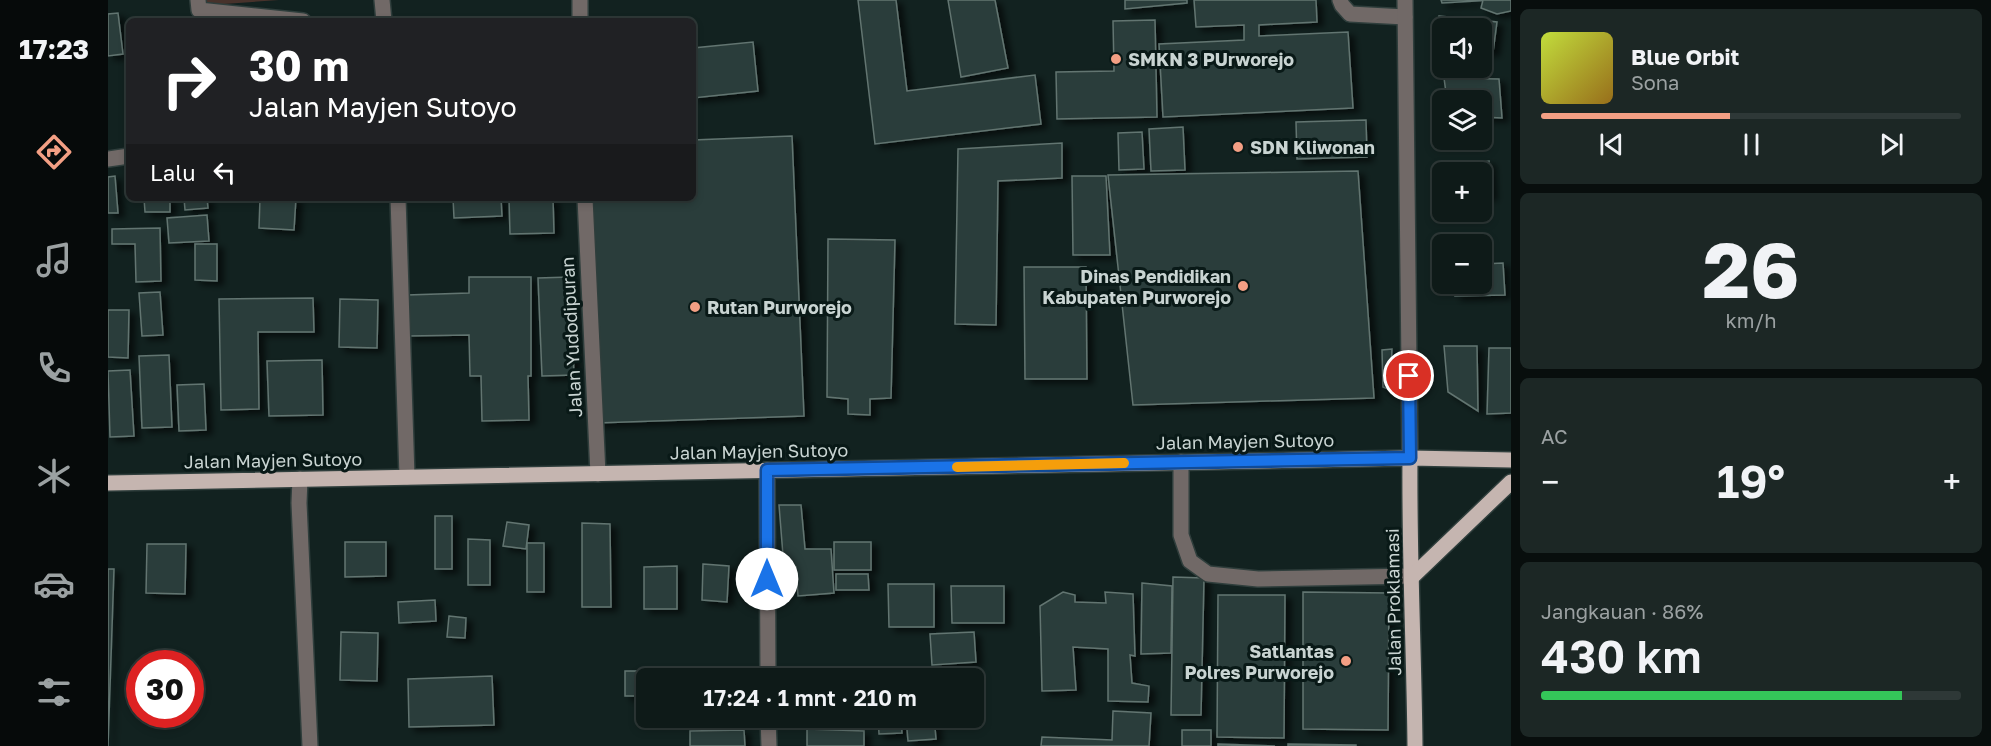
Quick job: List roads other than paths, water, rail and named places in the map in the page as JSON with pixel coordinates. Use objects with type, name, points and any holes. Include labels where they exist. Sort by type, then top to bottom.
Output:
[{"type":"main road","name":"Jalan Mayjen Sutoyo","points":[[108,483],[1410,458],[1511,460]]},
{"type":"main road","name":"Jalan Proklamasi","points":[[1410,458],[1415,746]]},
{"type":"main road","points":[[1413,576],[1511,482]]},
{"type":"street","points":[[382,0],[384,18]]},
{"type":"street","points":[[580,0],[580,18]]},
{"type":"street","points":[[1340,0],[1350,14],[1406,17]]},
{"type":"street","points":[[1405,0],[1410,458]]},
{"type":"street","points":[[199,10],[275,18]]},
{"type":"street","points":[[108,159],[126,156]]},
{"type":"street","points":[[398,201],[407,477]]},
{"type":"street","name":"Jalan Yudodipuran","points":[[585,201],[598,474]]},
{"type":"street","points":[[1181,462],[1182,535],[1190,561],[1208,574],[1258,579],[1413,576]]},
{"type":"street","points":[[767,470],[768,668]]},
{"type":"street","points":[[300,479],[299,503],[310,746]]},
{"type":"street","points":[[768,728],[769,746]]},
{"type":"place","name":"SMKN 3 PUrworejo","points":[[1116,59]]},
{"type":"place","name":"SDN Kliwonan","points":[[1238,147]]},
{"type":"place","name":"Dinas Pendidikan Kabupaten Purworejo","points":[[1243,286]]},
{"type":"place","name":"Rutan Purworejo","points":[[695,307]]},
{"type":"place","name":"Satlantas Polres Purworejo","points":[[1346,661]]}]
